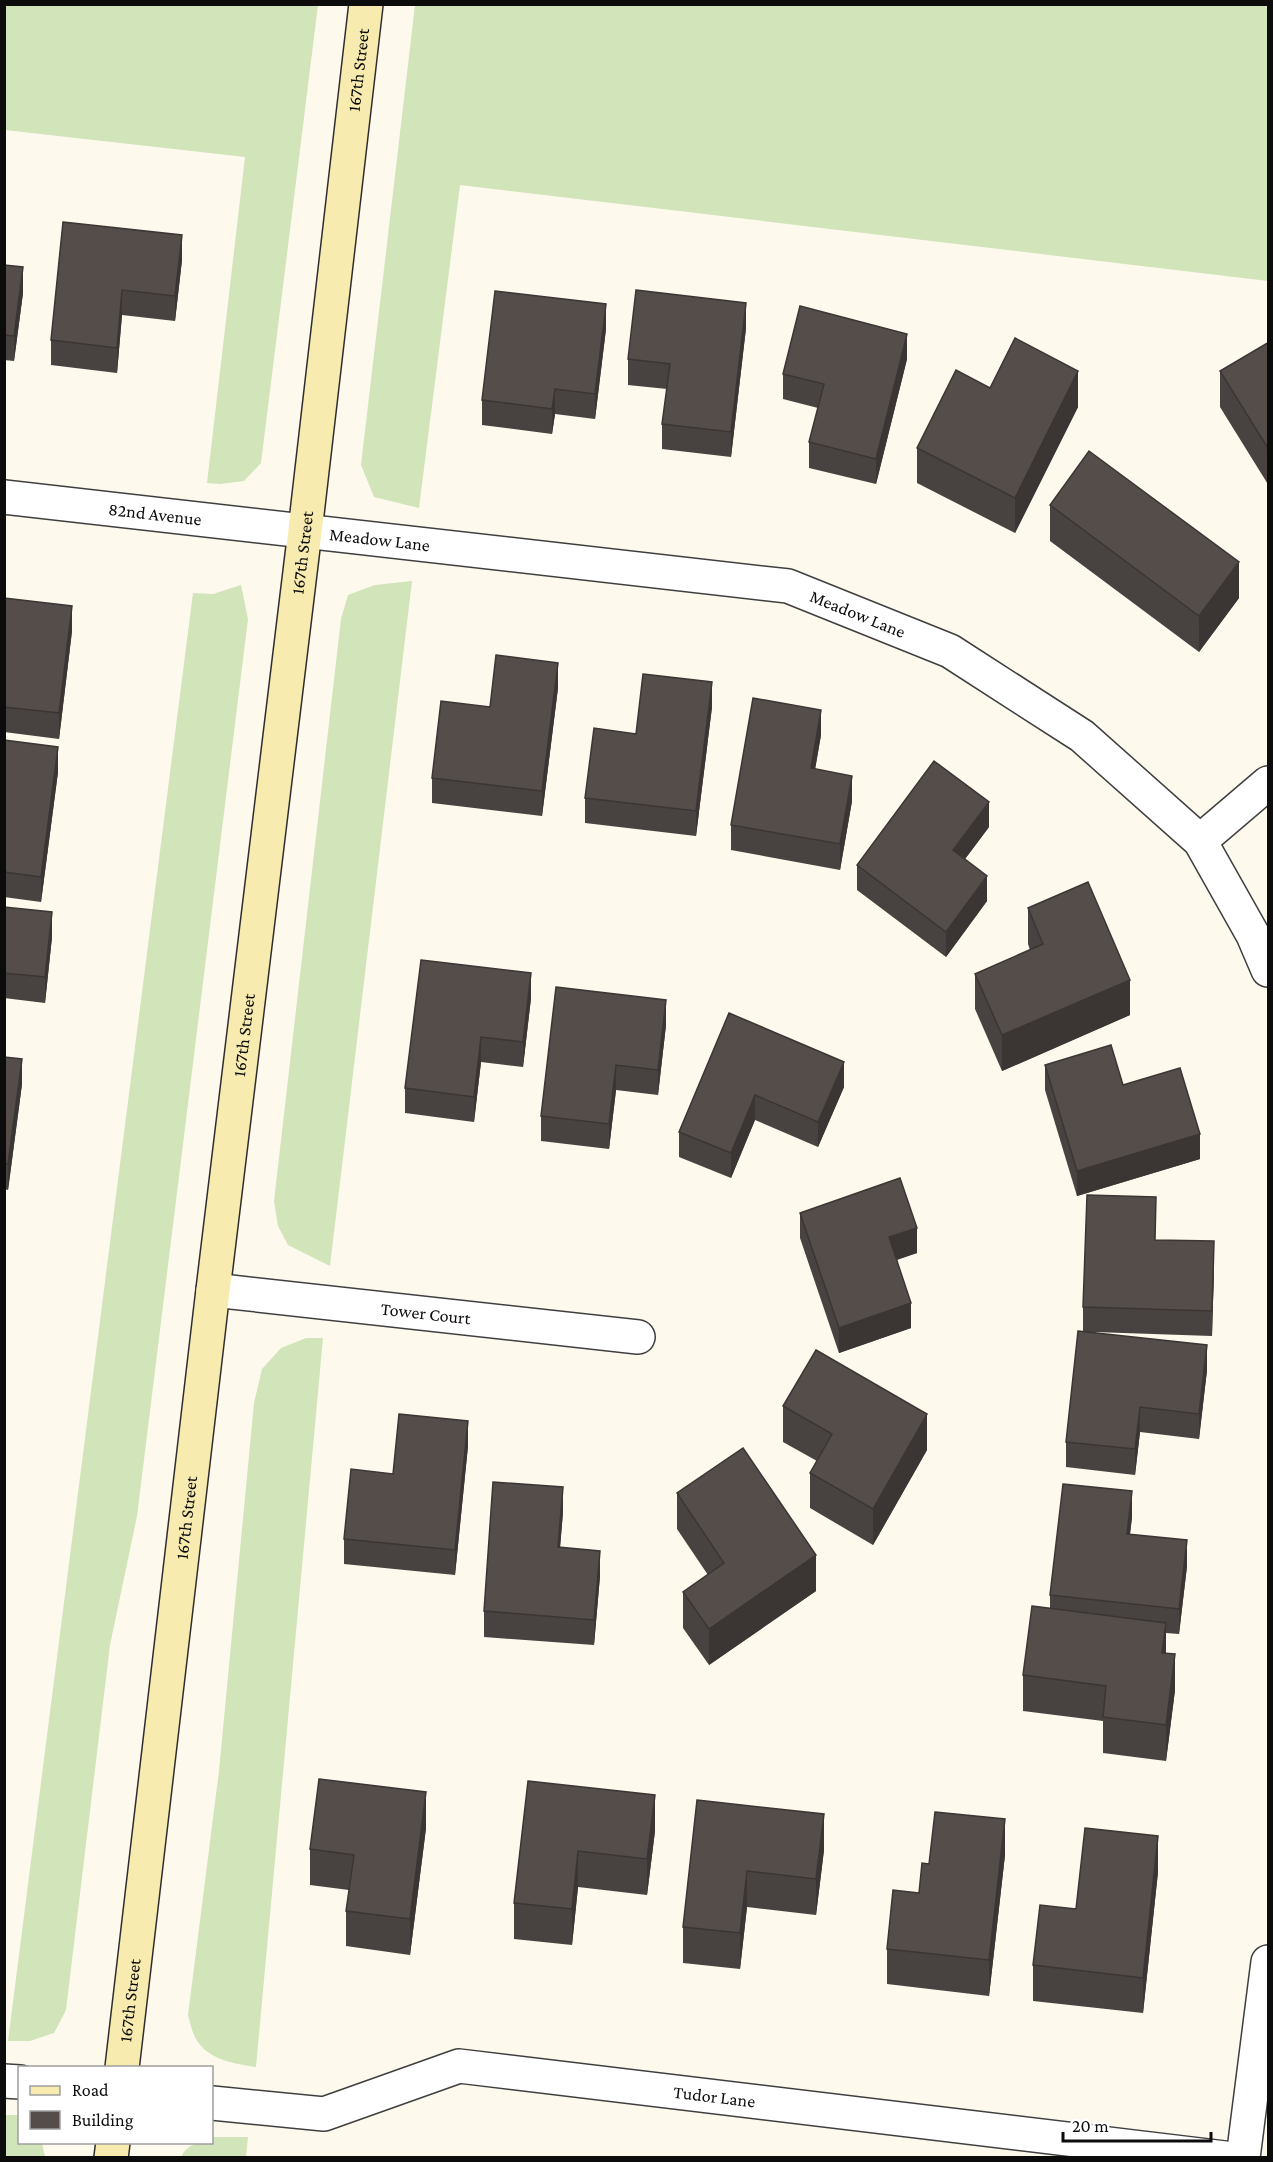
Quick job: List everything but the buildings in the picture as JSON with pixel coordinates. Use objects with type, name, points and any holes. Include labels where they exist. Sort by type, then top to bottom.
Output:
[{"type":"street","name":"167th Street","points":[[122,2066],[366,4]]},
{"type":"street","name":"82nd Avenue","points":[[4,497],[305,531]]},
{"type":"street","name":"Meadow Lane","points":[[305,531],[788,586],[950,651],[1082,736],[1200,841],[1253,935],[1269,970]]},
{"type":"street","points":[[1200,841],[1269,783]]},
{"type":"street","name":"Tower Court","points":[[213,1290],[638,1337]]},
{"type":"street","points":[[1244,2157],[1269,1962]]},
{"type":"street","name":"Tudor Lane","points":[[213,2103],[324,2114],[459,2066],[1225,2157]]},
{"type":"green space","points":[[5,4],[318,5],[261,463],[244,481],[207,483],[245,157],[5,130]]},
{"type":"green space","points":[[415,5],[1268,5],[1268,281],[460,185],[419,508],[374,497],[361,465]]},
{"type":"green space","points":[[412,581],[330,1266],[288,1245],[278,1226],[274,1201],[341,619],[348,595],[375,585]]},
{"type":"green space","points":[[241,585],[248,619],[137,1516],[110,1645],[66,2010],[54,2033],[30,2041],[8,2041],[193,593],[213,594]]},
{"type":"green space","points":[[306,1338],[323,1338],[256,2067],[223,2060],[207,2052],[196,2039],[188,2015],[219,1771],[254,1403],[262,1369],[281,1348]]},
{"type":"green space","points":[[5,2115],[18,2115],[18,2144],[42,2144],[45,2157],[5,2157]]},
{"type":"green space","points":[[213,2137],[248,2137],[246,2157],[181,2157],[187,2149],[194,2145],[213,2144]]}]
